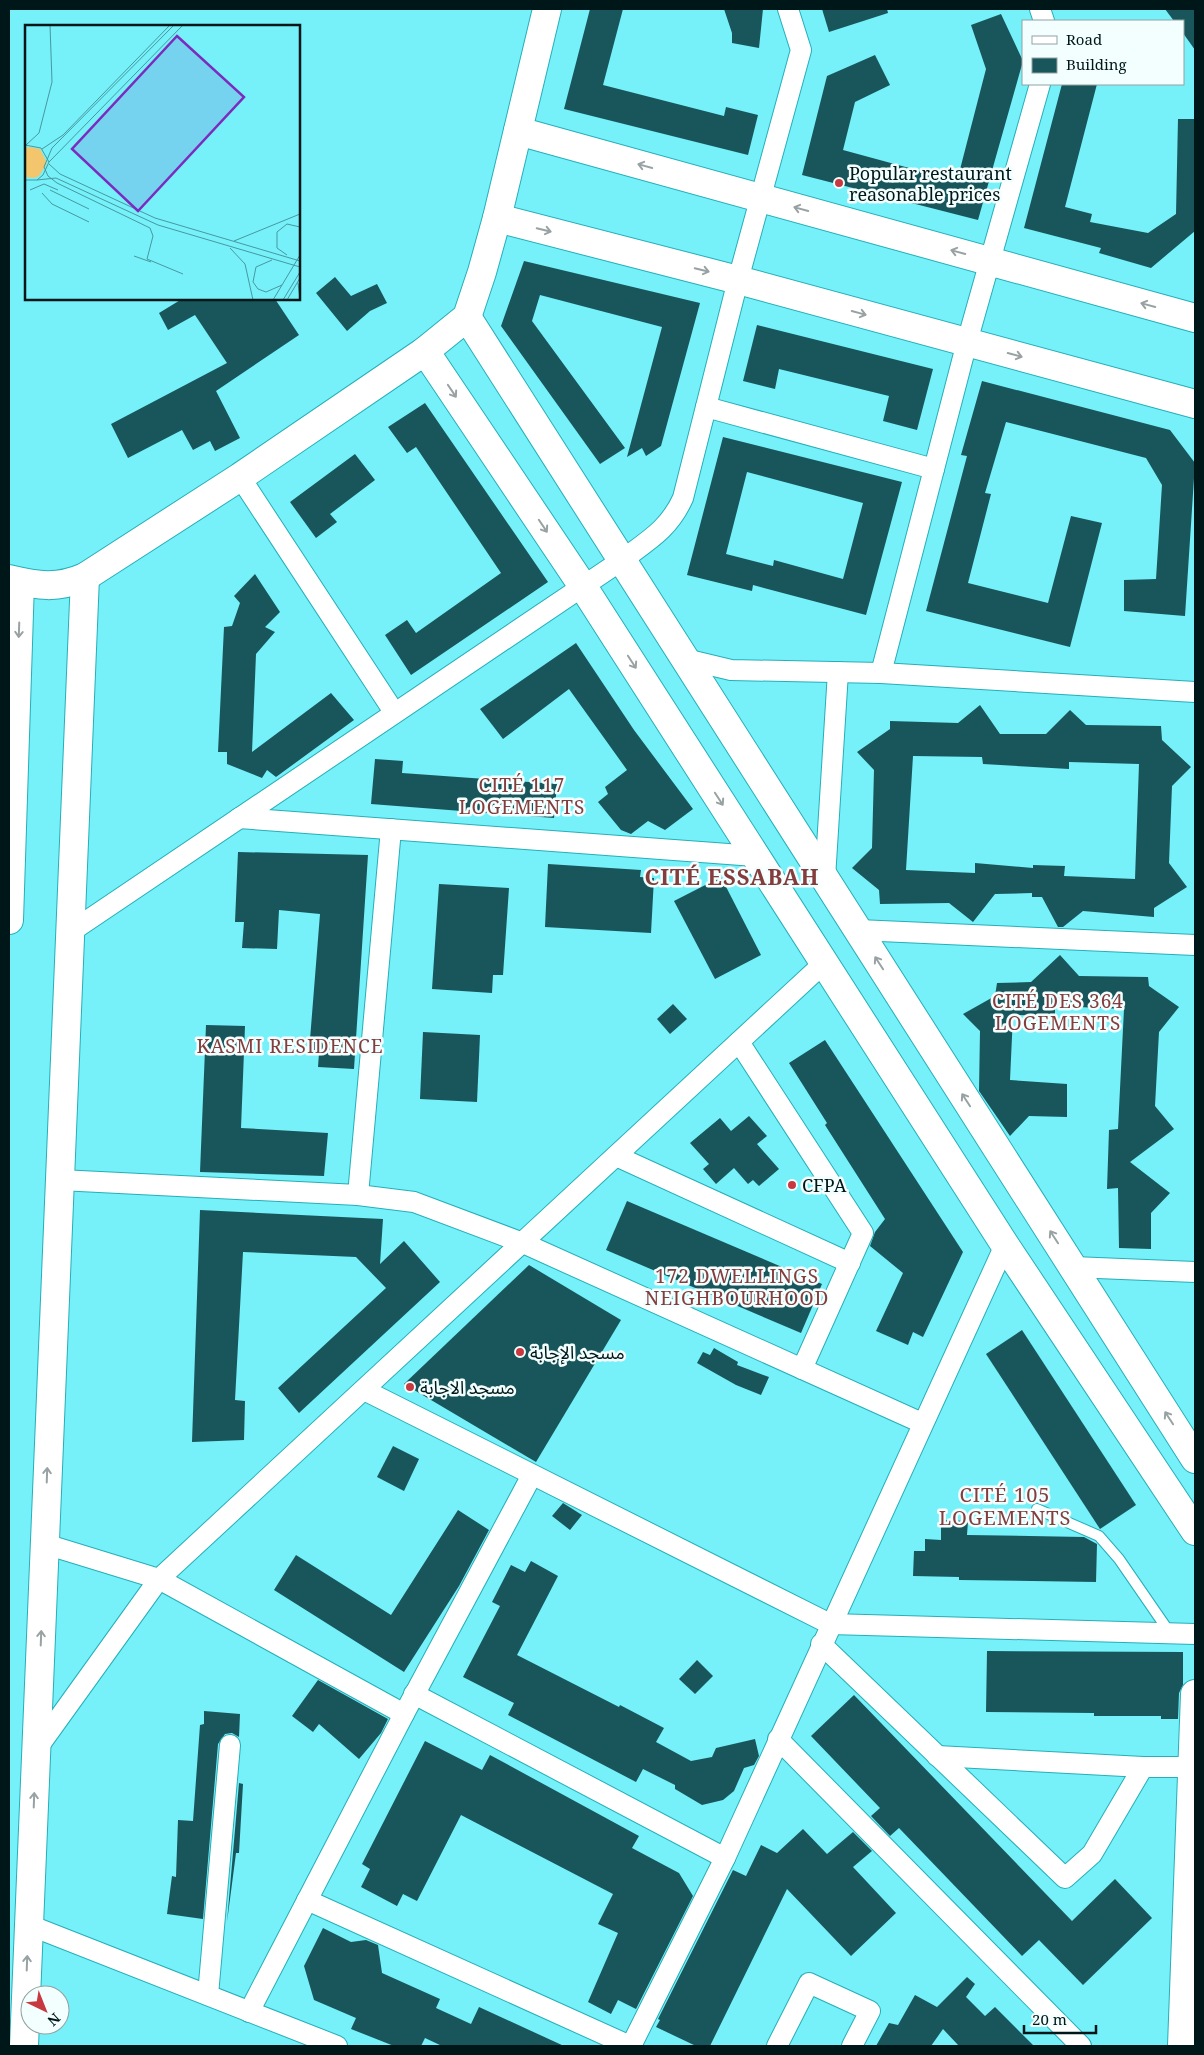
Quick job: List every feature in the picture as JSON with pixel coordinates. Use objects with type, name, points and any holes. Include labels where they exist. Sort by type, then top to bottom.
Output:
[{"type":"street","points":[[9,920],[14,580],[58,585],[67,584],[85,577],[240,477],[425,351],[467,317],[497,218],[547,9]]},
{"type":"street","points":[[70,933],[394,712],[622,560],[657,534],[674,517],[683,498],[738,280],[801,50],[788,9]]},
{"type":"street","points":[[880,673],[967,342],[1040,85]]},
{"type":"street","points":[[518,131],[1195,318]]},
{"type":"street","points":[[497,218],[738,280],[1195,404]]},
{"type":"street","points":[[467,317],[1195,1459]]},
{"type":"street","points":[[425,351],[582,585],[1004,1245],[1195,1531]]},
{"type":"street","points":[[706,407],[934,469]]},
{"type":"street","points":[[240,477],[394,712]]},
{"type":"street","points":[[24,2046],[85,577]]},
{"type":"street","points":[[685,659],[731,670],[880,673],[1195,692]]},
{"type":"street","points":[[825,878],[838,672]]},
{"type":"street","points":[[239,818],[756,856]]},
{"type":"street","points":[[358,1195],[391,829]]},
{"type":"street","points":[[858,930],[1195,945]]},
{"type":"street","points":[[36,1750],[159,1579],[824,963]]},
{"type":"street","points":[[739,1042],[863,1233],[802,1369]]},
{"type":"street","points":[[616,1156],[850,1263]]},
{"type":"street","points":[[60,1180],[358,1195],[414,1202],[523,1243],[922,1423]]},
{"type":"street","points":[[307,1900],[631,2046],[724,1858],[1004,1245]]},
{"type":"street","points":[[1073,1268],[1195,1272]]},
{"type":"street","points":[[364,1390],[830,1624],[1195,1634]]},
{"type":"street","points":[[249,2012],[414,1694],[532,1475]]},
{"type":"street","points":[[45,1544],[159,1579],[404,1714]]},
{"type":"street","points":[[821,1644],[1065,1878],[1092,1854],[1143,1767]]},
{"type":"street","points":[[414,1694],[724,1858]]},
{"type":"street","points":[[1182,2046],[1195,1694]]},
{"type":"street","points":[[778,1739],[1080,2046]]},
{"type":"street","points":[[208,1995],[230,1745]]},
{"type":"street","points":[[937,1756],[1143,1767],[1192,1767]]},
{"type":"street","points":[[29,1925],[337,2046]]},
{"type":"street","points":[[777,2046],[809,1983],[870,2011],[852,2046]]},
{"type":"lane","points":[[1037,1508],[1099,1536],[1120,1559],[1171,1634]]},
{"type":"building","points":[[590,9],[623,9],[603,85],[724,116],[726,107],[758,115],[748,155],[564,109]]},
{"type":"building","points":[[724,9],[763,9],[759,48],[732,43],[732,33]]},
{"type":"building","points":[[822,9],[887,9],[888,13],[829,32]]},
{"type":"building","points":[[1165,9],[1195,9],[1195,50],[1184,34],[1184,20],[1173,20]]},
{"type":"building","points":[[1001,14],[1022,59],[978,220],[802,175],[827,76],[875,55],[890,85],[855,102],[843,150],[957,181],[986,69],[971,25]]},
{"type":"building","points":[[1062,85],[1097,85],[1065,207],[1092,214],[1090,222],[1148,233],[1176,214],[1178,119],[1195,119],[1195,231],[1151,268],[1099,253],[1101,248],[1024,228]]},
{"type":"building","points":[[524,261],[700,303],[661,446],[646,456],[642,448],[627,457],[662,327],[540,295],[532,321],[625,448],[600,464],[501,326]]},
{"type":"building","points":[[335,277],[351,296],[377,284],[387,303],[370,311],[347,331],[316,293]]},
{"type":"building","points":[[180,300],[276,300],[299,335],[216,391],[240,438],[215,451],[210,441],[193,450],[182,430],[128,458],[111,424],[227,363],[195,315],[168,330],[159,313]]},
{"type":"building","points":[[757,325],[933,369],[917,430],[883,421],[889,396],[779,369],[775,389],[743,381]]},
{"type":"building","points":[[982,381],[1170,430],[1195,463],[1185,616],[1124,611],[1124,580],[1156,579],[1162,485],[1146,458],[1006,422],[985,493],[991,494],[968,583],[1048,603],[1071,516],[1102,523],[1070,647],[926,611],[967,456],[961,455]]},
{"type":"building","points":[[425,403],[548,582],[411,675],[385,635],[407,620],[416,633],[501,573],[416,447],[407,453],[388,427]]},
{"type":"building","points":[[723,437],[902,482],[866,615],[753,585],[752,591],[687,575]],"holes":[[[747,472],[863,503],[843,579],[774,560],[773,566],[726,554]]]},
{"type":"building","points":[[355,454],[375,480],[330,514],[337,522],[316,538],[290,502]]},
{"type":"building","points":[[255,574],[280,612],[265,627],[275,632],[256,654],[252,752],[331,693],[354,720],[276,777],[267,770],[262,778],[227,764],[227,752],[218,752],[224,627],[232,626],[240,603],[234,596]]},
{"type":"building","points":[[576,643],[634,730],[693,809],[665,830],[648,821],[631,834],[621,830],[598,802],[608,794],[605,787],[627,770],[569,689],[503,739],[480,709]]},
{"type":"building","points":[[980,705],[1000,734],[1046,734],[1070,710],[1086,725],[1161,726],[1162,740],[1191,767],[1172,786],[1169,863],[1187,887],[1154,908],[1154,917],[1083,911],[1063,927],[1058,927],[1042,897],[1032,897],[1032,893],[995,894],[973,922],[949,903],[880,904],[879,890],[852,868],[872,848],[874,770],[857,752],[890,729],[890,721],[958,723]],"holes":[[[913,756],[982,757],[983,764],[1069,769],[1069,762],[1139,764],[1135,879],[1064,876],[1065,866],[1033,865],[1033,868],[975,863],[975,873],[906,870]]]},
{"type":"building","points":[[375,759],[403,761],[402,773],[557,784],[554,818],[371,804]]},
{"type":"building","points":[[238,852],[368,855],[354,1069],[318,1067],[319,1053],[309,1052],[320,914],[279,910],[277,949],[242,948],[244,922],[235,922]]},
{"type":"building","points":[[548,864],[641,870],[640,877],[654,878],[651,933],[545,927]]},
{"type":"building","points":[[721,877],[761,955],[715,979],[674,901]]},
{"type":"building","points":[[439,884],[509,888],[503,975],[493,975],[492,993],[432,989]]},
{"type":"building","points":[[1060,955],[1079,976],[1148,977],[1149,986],[1179,1007],[1159,1032],[1155,1106],[1174,1129],[1130,1162],[1170,1193],[1151,1213],[1151,1249],[1119,1248],[1118,1188],[1107,1189],[1109,1130],[1118,1129],[1124,1009],[1055,1006],[1055,1016],[1013,1015],[1010,1080],[1067,1084],[1067,1117],[1029,1116],[1010,1136],[979,1091],[980,1031],[963,1014],[995,996],[997,983],[1031,982]]},
{"type":"building","points":[[673,1004],[687,1019],[670,1034],[657,1019]]},
{"type":"building","points":[[206,1025],[245,1026],[241,1128],[328,1133],[324,1176],[200,1172]]},
{"type":"building","points":[[423,1032],[480,1035],[477,1102],[420,1099]]},
{"type":"building","points":[[825,1040],[963,1252],[923,1337],[913,1332],[908,1345],[876,1331],[903,1273],[870,1246],[875,1232],[885,1219],[825,1125],[827,1123],[789,1063]]},
{"type":"building","points":[[749,1116],[767,1136],[757,1144],[779,1169],[759,1186],[753,1180],[748,1184],[734,1168],[716,1184],[703,1169],[709,1164],[690,1143],[720,1118],[731,1131]]},
{"type":"building","points":[[627,1201],[822,1284],[801,1333],[606,1250]]},
{"type":"building","points":[[200,1210],[383,1219],[380,1264],[404,1241],[440,1282],[299,1413],[278,1388],[386,1288],[356,1257],[243,1252],[235,1400],[245,1401],[244,1440],[192,1442]]},
{"type":"building","name":"مسجد الإجابة","points":[[529,1265],[621,1320],[536,1462],[404,1384]]},
{"type":"building","points":[[1022,1330],[1136,1505],[1100,1529],[986,1354]]},
{"type":"building","points":[[714,1348],[738,1362],[737,1365],[769,1377],[761,1395],[736,1385],[697,1363],[703,1352],[710,1355]]},
{"type":"building","points":[[393,1446],[419,1459],[404,1491],[377,1477]]},
{"type":"building","points":[[563,1503],[582,1515],[570,1530],[552,1516]]},
{"type":"building","points":[[458,1510],[489,1530],[459,1586],[404,1672],[274,1590],[296,1555],[391,1615]]},
{"type":"building","points":[[941,1520],[968,1521],[967,1535],[1084,1537],[1097,1544],[1096,1582],[959,1580],[959,1577],[913,1576],[914,1551],[925,1551],[925,1539],[941,1540]]},
{"type":"building","points":[[531,1561],[558,1576],[517,1655],[664,1728],[656,1742],[691,1761],[712,1757],[716,1748],[755,1739],[759,1756],[754,1765],[744,1768],[734,1791],[723,1800],[702,1805],[675,1789],[675,1785],[643,1769],[636,1782],[508,1715],[514,1703],[463,1677],[500,1606],[492,1602],[511,1565],[525,1572]]},
{"type":"building","points":[[987,1651],[1183,1652],[1183,1685],[1179,1693],[1178,1719],[1161,1719],[1161,1716],[1094,1716],[1094,1713],[986,1712]]},
{"type":"building","points":[[697,1660],[713,1676],[695,1694],[679,1679]]},
{"type":"building","points":[[318,1680],[388,1719],[381,1733],[359,1759],[319,1724],[313,1732],[292,1716]]},
{"type":"building","points":[[854,1695],[1072,1921],[1115,1879],[1152,1918],[1083,1985],[1039,1940],[1022,1956],[899,1828],[890,1836],[871,1816],[880,1808],[811,1736]]},
{"type":"building","points":[[204,1711],[240,1714],[239,1737],[232,1733],[225,1734],[218,1744],[203,1919],[167,1914],[172,1876],[176,1877],[178,1820],[193,1821],[200,1725],[204,1724]]},
{"type":"building","points":[[425,1741],[482,1770],[490,1755],[639,1836],[632,1848],[679,1873],[693,1896],[636,2009],[618,2000],[611,2014],[588,2002],[618,1933],[598,1924],[613,1894],[461,1815],[417,1901],[403,1894],[397,1906],[361,1887],[370,1869],[362,1864]]},
{"type":"building","points":[[239,1783],[243,1784],[239,1853],[236,1853],[227,1922]]},
{"type":"building","points":[[803,1829],[827,1854],[853,1832],[872,1851],[853,1867],[896,1913],[851,1956],[787,1889],[710,2046],[696,2046],[656,2027],[660,2020],[658,2019],[733,1870],[746,1876],[761,1845],[777,1853]]},
{"type":"building","points":[[323,1928],[351,1942],[366,1940],[378,1945],[382,1973],[440,1999],[436,2008],[471,2024],[479,2007],[564,2046],[442,2046],[425,2038],[421,2046],[394,2046],[351,2029],[356,2018],[314,2000],[304,1966]]},
{"type":"building","points":[[967,1977],[975,1984],[966,1997],[985,2016],[995,2007],[1034,2046],[959,2046],[943,2029],[931,2046],[876,2046],[889,2023],[898,2025],[915,1995],[937,2007]]},
{"type":"place","name":"Popular restaurant reasonable prices","points":[[839,183]]},
{"type":"place","name":"CFPA","points":[[792,1185]]},
{"type":"place","name":"مسجد الإجابة","points":[[520,1352]]},
{"type":"place","name":"مسجد الاجابة","points":[[410,1387]]},
{"type":"district","name":"CITÉ 117 LOGEMENTS","points":[[522,796]]},
{"type":"district","name":"CITÉ ESSABAH","points":[[732,876]]},
{"type":"district","name":"CITÉ DES 364 LOGEMENTS","points":[[1058,1012]]},
{"type":"district","name":"KASMI RESIDENCE","points":[[290,1046]]},
{"type":"district","name":"172 DWELLINGS NEIGHBOURHOOD","points":[[737,1287]]},
{"type":"district","name":"CITÉ 105 LOGEMENTS","points":[[1005,1506]]}]
